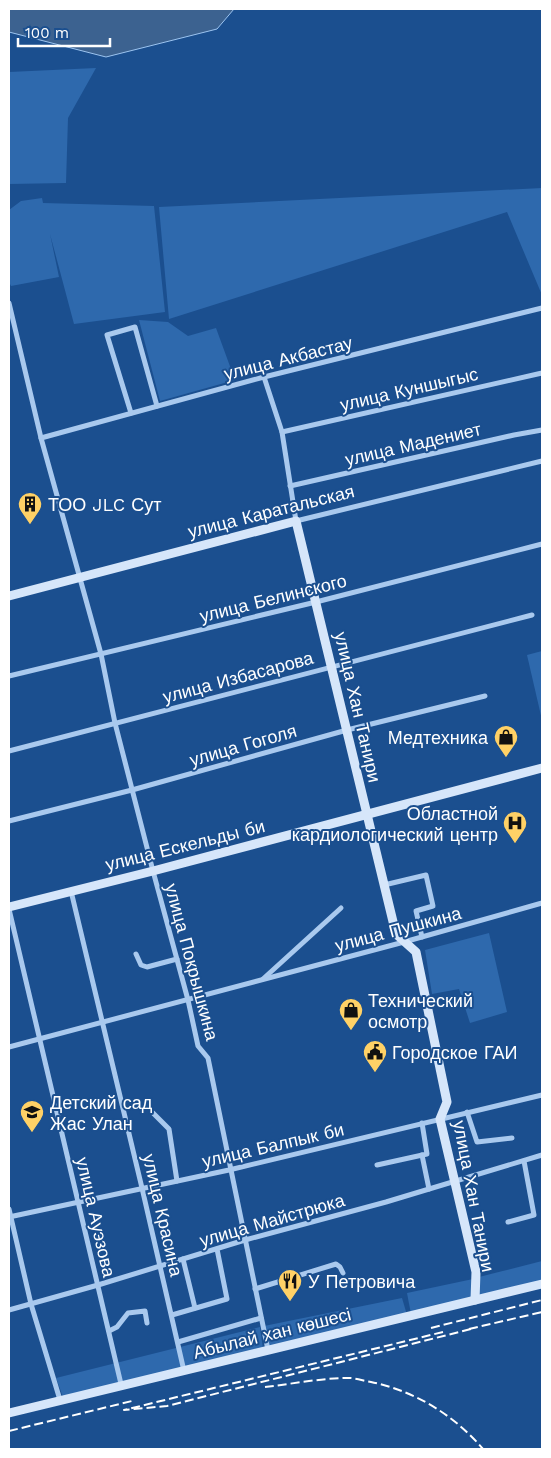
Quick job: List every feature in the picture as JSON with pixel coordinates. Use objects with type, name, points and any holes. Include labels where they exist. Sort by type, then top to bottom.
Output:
[{"type":"street","name":"улица Покрышкина","points":[[9,303],[41,438],[101,654],[115,723],[188,1000],[198,1046],[208,1058],[268,1350]]},
{"type":"street","name":"улица Акбастау","points":[[41,438],[264,377],[542,308]]},
{"type":"street","points":[[131,413],[107,335],[134,327],[157,406]]},
{"type":"street","name":"улица Куншыгыс","points":[[282,432],[542,373]]},
{"type":"street","name":"улица Хан Танири","points":[[264,377],[282,432],[296,521],[396,934],[416,952],[447,1102],[440,1119],[476,1272],[475,1300]]},
{"type":"street","name":"улица Мадениет","points":[[290,486],[514,434],[542,430]]},
{"type":"street","name":"улица Каратальская","points":[[9,596],[296,521],[542,461]]},
{"type":"street","name":"улица Белинского","points":[[9,676],[316,602],[542,544]]},
{"type":"street","name":"улица Избасарова","points":[[9,751],[532,615]]},
{"type":"street","name":"улица Гоголя","points":[[9,821],[132,790],[347,730],[486,696]]},
{"type":"street","name":"улица Ескельды би","points":[[9,908],[542,768]]},
{"type":"street","points":[[384,885],[426,875],[433,906],[416,911],[422,937]]},
{"type":"street","name":"улица Красина","points":[[71,891],[161,1266],[184,1371]]},
{"type":"street","name":"улица Пушкина","points":[[9,1047],[260,981],[542,903]]},
{"type":"street","name":"улица Ауэзова","points":[[9,908],[121,1384]]},
{"type":"street","name":"улица Пушкина","points":[[260,981],[341,908]]},
{"type":"street","points":[[136,954],[141,965],[147,968],[177,959]]},
{"type":"street","name":"улица Балпык би","points":[[10,1216],[230,1170],[542,1094]]},
{"type":"street","points":[[467,1112],[477,1142],[512,1138]]},
{"type":"street","points":[[153,1113],[168,1128],[177,1181]]},
{"type":"street","points":[[377,1164],[426,1154],[422,1123]]},
{"type":"street","points":[[422,1155],[429,1189]]},
{"type":"street","name":"улица Майстрюка","points":[[9,1310],[244,1240],[386,1202],[542,1155]]},
{"type":"street","points":[[508,1222],[534,1215],[524,1160]]},
{"type":"street","points":[[9,1209],[31,1304],[60,1400]]},
{"type":"street","points":[[172,1315],[227,1299],[217,1249]]},
{"type":"street","points":[[183,1259],[195,1308]]},
{"type":"street","points":[[255,1289],[336,1264],[343,1273]]},
{"type":"street","name":"Абылай хан көшесі","points":[[9,1413],[121,1384],[184,1371],[542,1284]]},
{"type":"street","points":[[109,1331],[117,1326],[128,1313],[145,1311],[147,1323]]},
{"type":"street","points":[[178,1342],[261,1318]]},
{"type":"shaded area","points":[[9,9],[234,9],[217,29],[106,57],[9,32]]},
{"type":"shaded area","points":[[96,68],[68,118],[66,183],[9,184],[9,72]]},
{"type":"shaded area","points":[[542,188],[542,295],[507,212],[169,319],[159,207]]},
{"type":"shaded area","points":[[42,198],[43,203],[154,206],[165,312],[74,324],[50,234],[59,277],[11,286],[9,282],[9,210],[21,201]]},
{"type":"shaded area","points":[[139,320],[168,322],[188,336],[216,328],[235,380],[160,401]]},
{"type":"shaded area","points":[[542,651],[542,720],[527,655]]},
{"type":"shaded area","points":[[489,933],[507,1012],[470,1023],[459,989],[432,994],[425,950]]},
{"type":"shaded area","points":[[542,1261],[542,1281],[479,1296],[479,1277]]},
{"type":"shaded area","points":[[473,1279],[472,1299],[411,1314],[407,1293]]},
{"type":"shaded area","points":[[402,1298],[407,1315],[270,1349],[264,1326]]},
{"type":"shaded area","points":[[260,1327],[263,1349],[63,1397],[56,1378]]},
{"type":"railway","points":[[431,1328],[542,1300]]},
{"type":"railway","points":[[469,1329],[542,1312]]},
{"type":"railway","points":[[443,1332],[124,1410],[167,1406],[475,1328]]},
{"type":"railway","points":[[265,1387],[338,1378],[357,1379],[387,1386],[403,1391],[433,1406],[459,1425],[483,1449]]},
{"type":"railway","points":[[9,1431],[132,1401]]},
{"type":"place","name":"ТОО JLC Сут","points":[[30,525]]},
{"type":"place","name":"Медтехника","points":[[506,758]]},
{"type":"place","name":"Областной кардиологический центр","points":[[515,844]]},
{"type":"place","name":"Технический осмотр","points":[[351,1031]]},
{"type":"place","name":"Городское ГАИ","points":[[375,1073]]},
{"type":"place","name":"Детский сад Жас Улан","points":[[32,1133]]},
{"type":"place","name":"У Петровича","points":[[290,1302]]}]
